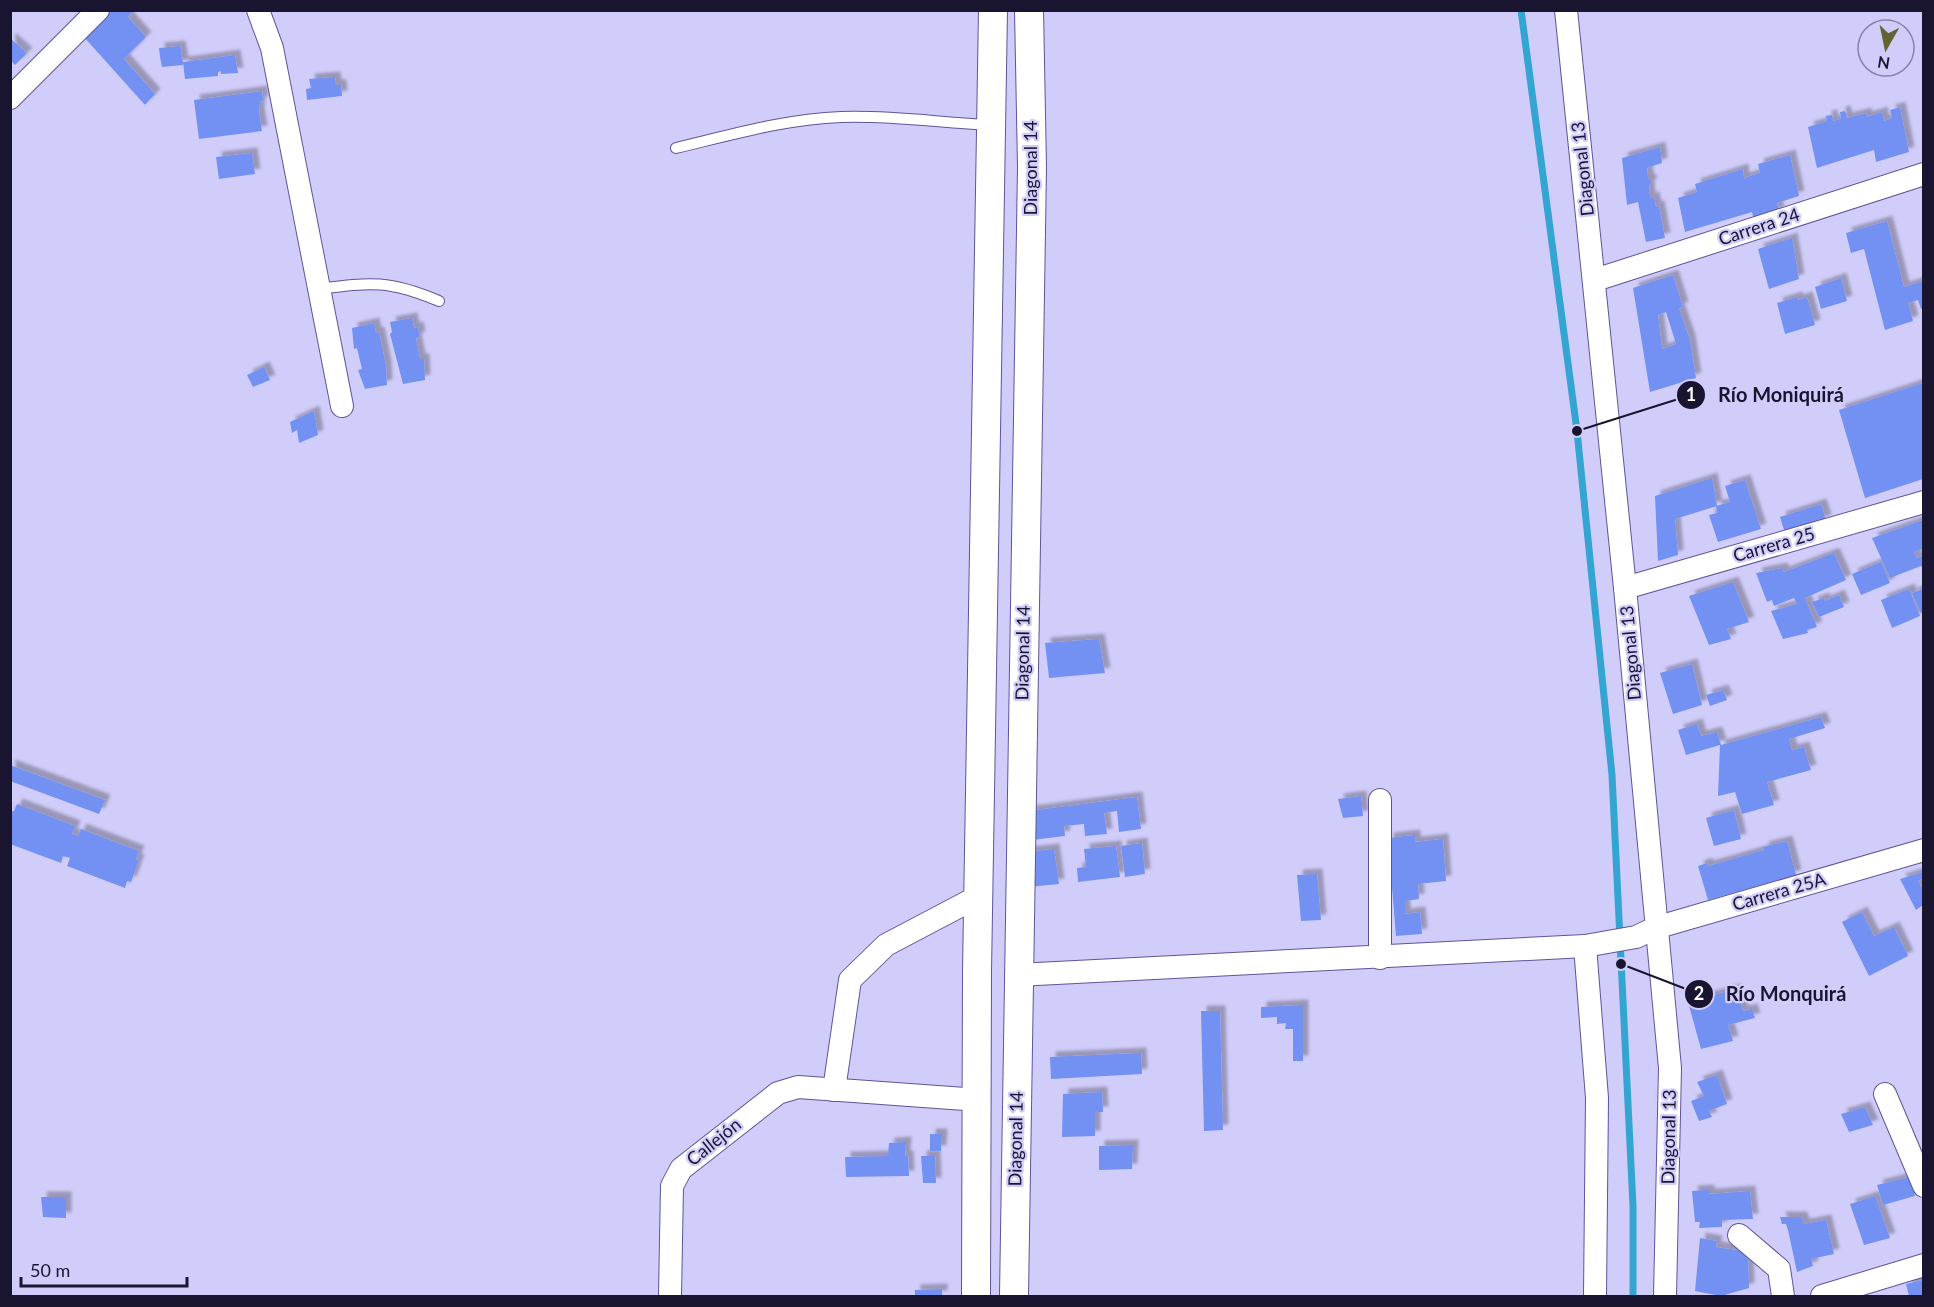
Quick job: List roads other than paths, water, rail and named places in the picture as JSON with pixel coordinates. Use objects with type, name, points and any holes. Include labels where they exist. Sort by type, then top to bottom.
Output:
[{"type":"street","points":[[10,98],[98,10]]},
{"type":"street","points":[[258,10],[272,48],[342,406]]},
{"type":"street","name":"Diagonal 14","points":[[976,1296],[979,896],[993,10]]},
{"type":"street","name":"Diagonal 14","points":[[1014,1296],[1017,975],[1032,167],[1029,10]]},
{"type":"street","name":"Diagonal 13","points":[[1566,10],[1625,588],[1646,932],[1670,1068],[1665,1296]]},
{"type":"street","name":"Carrera 24","points":[[1595,280],[1923,174]]},
{"type":"street","name":"Carrera 25","points":[[1625,588],[1923,502]]},
{"type":"street","points":[[1380,800],[1380,958]]},
{"type":"street","name":"Carrera 25A","points":[[1017,975],[1380,958],[1594,944],[1646,932],[1923,850]]},
{"type":"street","points":[[979,896],[886,945],[850,980],[834,1090],[979,1100]]},
{"type":"street","points":[[1594,944],[1598,1098],[1595,1296]]},
{"type":"street","name":"Callejón","points":[[670,1296],[672,1186],[681,1169],[778,1093],[798,1087],[834,1090]]},
{"type":"street","points":[[1885,1094],[1923,1186]]},
{"type":"street","points":[[1739,1235],[1779,1269],[1782,1296]]},
{"type":"street","points":[[1822,1296],[1923,1265]]},
{"type":"lane","points":[[676,148],[786,122],[839,117],[876,116],[992,125]]},
{"type":"lane","points":[[319,289],[369,282],[387,283],[439,301]]},
{"type":"waterway","points":[[1521,10],[1577,431],[1612,775],[1633,1206],[1633,1296]]},
{"type":"place","name":"Río Moniquirá","points":[[1577,431]]},
{"type":"place","name":"Río Monquirá","points":[[1621,964]]}]
